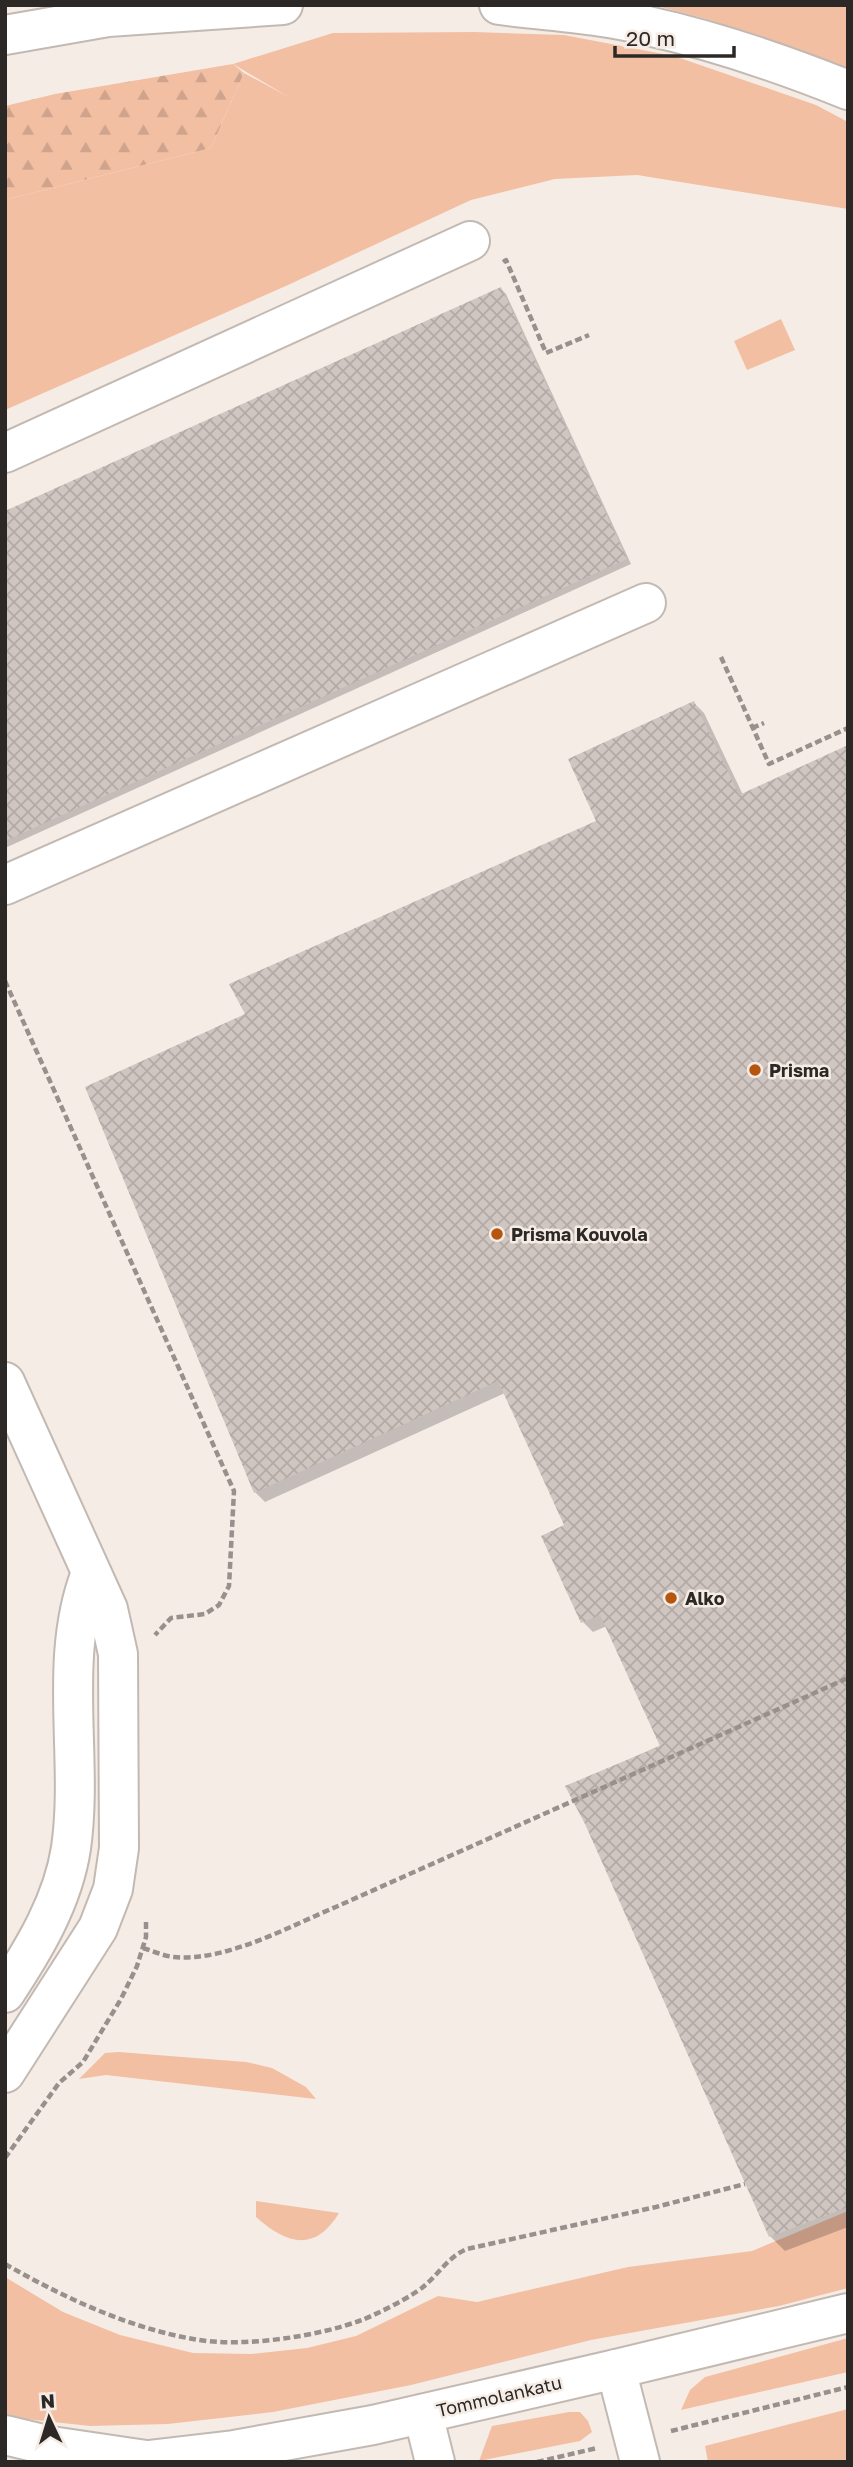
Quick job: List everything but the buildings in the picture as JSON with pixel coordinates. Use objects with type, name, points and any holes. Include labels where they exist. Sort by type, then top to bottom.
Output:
[{"type":"main road","points":[[5,35],[108,17],[283,5]]},
{"type":"main road","points":[[499,5],[646,25],[794,68],[848,90]]},
{"type":"main road","points":[[5,453],[482,253]]},
{"type":"main road","points":[[5,885],[646,603]]},
{"type":"main road","points":[[5,1382],[108,1609],[118,1654],[119,1848],[113,1889],[93,1936],[5,2073]]},
{"type":"main road","points":[[5,1993],[48,1919],[62,1884],[71,1850],[74,1815],[76,1632],[82,1595],[91,1573]]},
{"type":"main road","name":"Tommolankatu","points":[[5,2435],[138,2461],[234,2450],[423,2414],[848,2313]]},
{"type":"main road","points":[[616,2370],[637,2450]]},
{"type":"main road","points":[[423,2414],[435,2462]]},
{"type":"path","points":[[482,253],[506,260],[547,353],[589,335]]},
{"type":"path","points":[[721,657],[769,764],[848,728]]},
{"type":"path","points":[[752,728],[764,723]]},
{"type":"path","points":[[5,981],[234,1491],[229,1586],[219,1605],[205,1614],[171,1618],[153,1639]]},
{"type":"path","points":[[143,1948],[171,1957],[191,1958],[216,1954],[255,1940],[848,1678]]},
{"type":"path","points":[[5,2158],[59,2082],[83,2062],[121,1999],[143,1948],[146,1937],[146,1910]]},
{"type":"path","points":[[5,2263],[67,2297],[124,2321],[194,2339],[245,2341],[301,2336],[362,2320],[374,2314],[421,2289],[457,2253],[467,2249],[745,2185]]},
{"type":"path","points":[[537,2462],[637,2450],[848,2387]]},
{"type":"green space","points":[[653,5],[848,5],[848,68],[707,19]]},
{"type":"green space","points":[[474,32],[564,35],[674,56],[816,105],[848,122],[848,209],[637,175],[555,179],[471,200],[288,285],[5,410],[5,200],[211,148],[244,73],[287,96],[233,64],[333,33]]},
{"type":"green space","points":[[233,64],[244,73],[211,148],[5,200],[5,106],[55,94]]},
{"type":"green space","points":[[781,319],[795,350],[747,370],[734,341]]},
{"type":"green space","points":[[105,2053],[246,2062],[272,2068],[306,2087],[316,2099],[106,2075],[79,2079]]},
{"type":"green space","points":[[256,2201],[339,2213],[320,2234],[300,2240],[278,2233],[256,2217]]},
{"type":"green space","points":[[848,2211],[848,2288],[779,2306],[591,2340],[411,2385],[273,2412],[168,2424],[90,2426],[5,2414],[5,2277],[63,2312],[120,2335],[193,2353],[251,2354],[307,2348],[356,2336],[438,2296],[477,2302],[628,2267],[752,2251]]},
{"type":"green space","points":[[848,2338],[848,2372],[681,2410],[690,2390],[705,2377]]},
{"type":"green space","points":[[848,2409],[848,2462],[708,2462],[705,2446]]},
{"type":"green space","points":[[580,2412],[588,2421],[592,2432],[580,2441],[479,2461],[492,2426]]},
{"type":"place","name":"Prisma","points":[[755,1070]]},
{"type":"place","name":"Prisma Kouvola","points":[[497,1234]]},
{"type":"place","name":"Alko","points":[[671,1598]]}]
